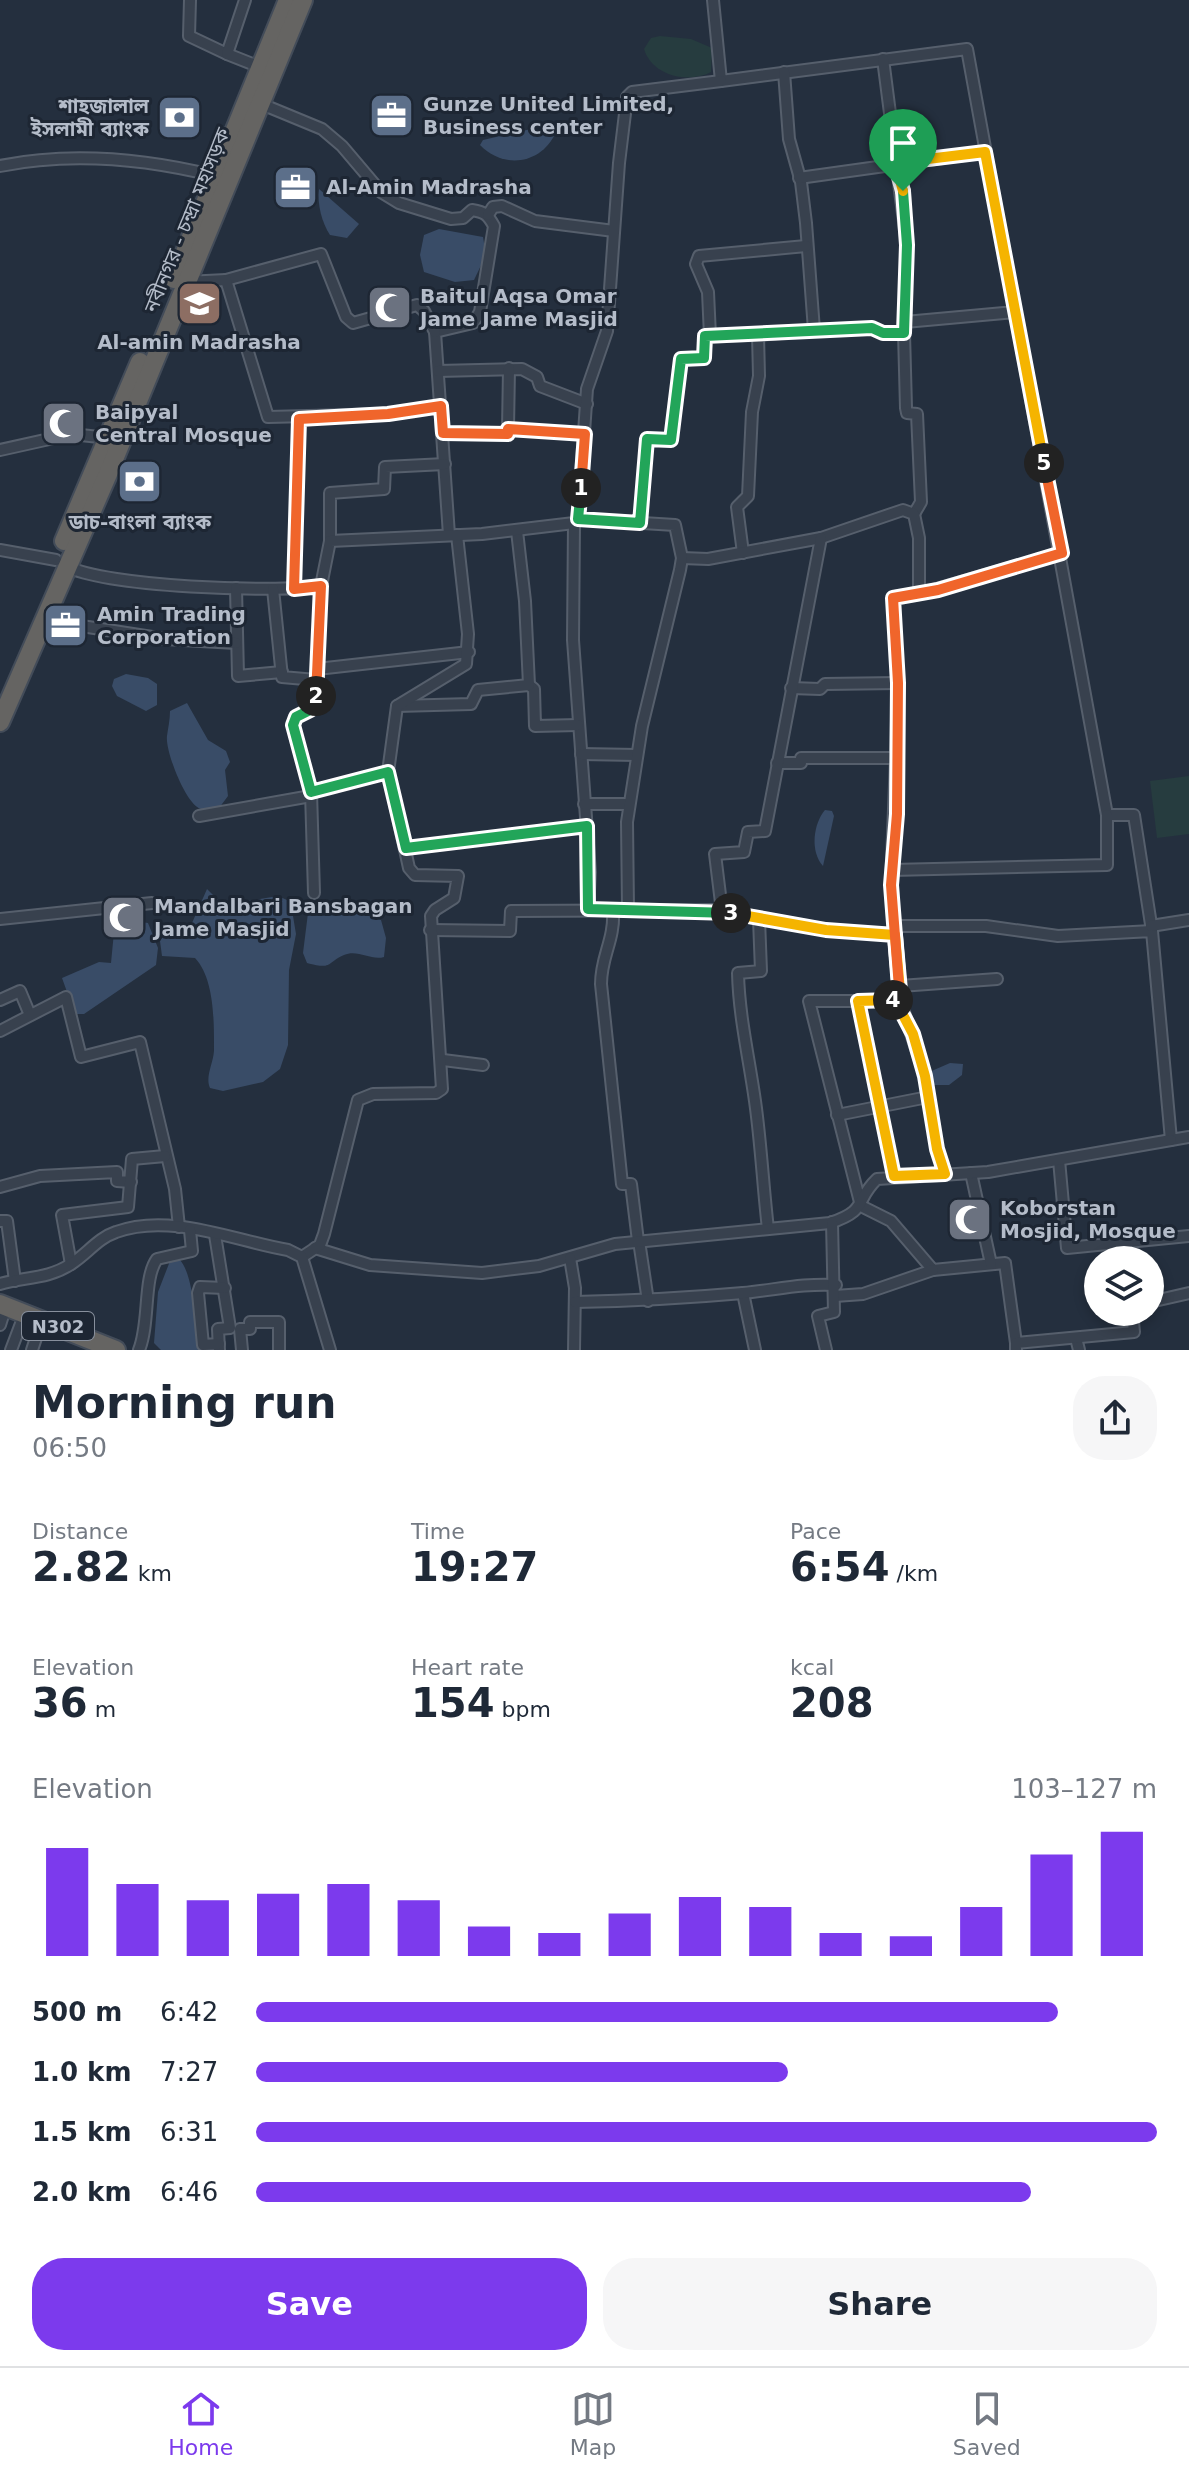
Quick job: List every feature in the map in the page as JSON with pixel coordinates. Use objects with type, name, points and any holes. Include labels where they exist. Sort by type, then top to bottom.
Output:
[{"type":"highway","name":"নবীনগর - চন্দ্রা মহাসড়ক","points":[[0,722],[43,620],[108,438],[288,0]]},
{"type":"highway","name":"নবীনগর - চন্দ্রা মহাসড়ক","points":[[0,691],[61,563],[185,282],[303,0]]},
{"type":"highway","name":"N302","points":[[3,1305],[116,1350]]},
{"type":"street","points":[[190,0],[189,36],[260,67]]},
{"type":"street","points":[[227,54],[245,0]]},
{"type":"street","points":[[713,0],[721,81]]},
{"type":"street","points":[[588,909],[587,826],[573,640],[576,521],[587,389],[607,331],[627,97],[632,92],[967,49],[1062,553],[1107,815],[1107,865],[892,870]]},
{"type":"street","points":[[883,59],[895,163],[903,191],[907,245],[904,328],[906,408],[907,413],[917,414],[921,502],[914,514],[919,538],[919,594]]},
{"type":"street","points":[[784,72],[789,139],[799,178],[814,330]]},
{"type":"street","points":[[259,103],[322,129],[342,146],[381,192],[399,203],[451,219],[463,218],[472,210],[488,215],[494,226],[480,312],[473,323],[435,332]]},
{"type":"street","points":[[799,178],[985,152]]},
{"type":"street","points":[[0,166],[82,158],[182,168],[215,176]]},
{"type":"street","points":[[488,215],[493,207],[502,206],[535,221],[614,231]]},
{"type":"street","points":[[710,336],[708,292],[696,264],[699,256],[806,246]]},
{"type":"street","points":[[185,282],[226,280],[321,254],[346,317],[353,323],[417,305],[424,311],[435,332],[445,464],[469,652],[466,664],[397,706]]},
{"type":"street","points":[[226,280],[268,417],[299,419],[388,414],[441,406]]},
{"type":"street","points":[[640,523],[647,439],[671,440],[682,358],[704,358],[704,338],[872,328],[883,333],[1015,312]]},
{"type":"street","points":[[743,553],[737,507],[748,496],[752,412],[759,376],[758,335]]},
{"type":"street","points":[[438,371],[509,368],[532,372],[540,386],[587,404]]},
{"type":"street","points":[[443,433],[508,434],[509,368]]},
{"type":"street","points":[[294,589],[299,419]]},
{"type":"street","points":[[508,429],[585,434]]},
{"type":"street","points":[[0,450],[72,434],[108,438]]},
{"type":"street","points":[[314,893],[311,794],[293,725],[296,717],[313,706],[321,586],[330,541],[330,493],[384,489],[385,467],[445,464]]},
{"type":"street","points":[[682,558],[708,559],[743,553],[821,538],[892,512],[914,514]]},
{"type":"street","points":[[330,541],[517,531],[576,521],[675,525],[682,558],[637,755],[629,804],[628,909]]},
{"type":"street","points":[[517,531],[525,601],[529,685]]},
{"type":"street","points":[[722,911],[715,854],[744,852],[748,832],[765,831],[821,538]]},
{"type":"street","points":[[0,550],[61,563],[76,571],[139,580],[236,588],[321,586]]},
{"type":"street","points":[[945,1174],[913,1034],[902,1013],[900,1000],[892,870],[898,683],[893,598],[919,594],[1062,553]]},
{"type":"street","points":[[236,588],[238,676],[282,672]]},
{"type":"street","points":[[273,589],[285,679],[469,652]]},
{"type":"street","points":[[43,620],[165,639],[236,643]]},
{"type":"street","points":[[791,688],[820,689],[825,684],[898,683]]},
{"type":"street","points":[[397,706],[471,704],[478,690],[529,685],[534,689],[535,726],[578,725]]},
{"type":"street","points":[[302,1257],[320,1245],[332,1209],[358,1100],[373,1094],[436,1093],[442,1089],[443,1060],[430,930],[435,910],[454,898],[458,876],[415,875],[409,868],[388,772],[397,706]]},
{"type":"street","points":[[581,754],[637,755]]},
{"type":"street","points":[[777,763],[801,763],[801,758],[896,758]]},
{"type":"street","points":[[199,816],[311,794],[388,772]]},
{"type":"street","points":[[584,804],[629,804]]},
{"type":"street","points":[[1107,815],[1134,815],[1152,928],[1171,1140]]},
{"type":"street","points":[[406,848],[587,826]]},
{"type":"street","points":[[0,919],[152,903]]},
{"type":"street","points":[[430,930],[510,931],[511,911],[588,909],[722,911],[858,934],[986,926],[1058,936],[1152,928],[1189,920]]},
{"type":"street","points":[[613,909],[613,938],[601,963],[601,984],[622,1184],[631,1184],[648,1301]]},
{"type":"street","points":[[759,919],[761,971],[738,973],[739,1015],[746,1036],[768,1229]]},
{"type":"street","points":[[900,986],[997,979]]},
{"type":"street","points":[[0,1000],[20,991],[30,1015]]},
{"type":"street","points":[[0,1031],[66,997],[81,1057],[140,1042],[165,1156],[192,1251],[157,1259],[150,1268],[146,1331],[139,1350]]},
{"type":"street","points":[[900,1000],[809,1001],[861,1206],[891,1221],[933,1270]]},
{"type":"street","points":[[858,1001],[894,1176]]},
{"type":"street","points":[[443,1060],[483,1065]]},
{"type":"street","points":[[837,1115],[928,1097]]},
{"type":"street","points":[[315,1248],[370,1265],[421,1271],[491,1272],[570,1258],[638,1241],[832,1222],[850,1216],[861,1206],[877,1179],[971,1173],[1189,1137]]},
{"type":"street","points":[[71,1264],[62,1215],[128,1207],[132,1159],[165,1156]]},
{"type":"street","points":[[1059,1160],[1067,1248],[1189,1236]]},
{"type":"street","points":[[0,1187],[40,1176],[117,1172],[117,1181],[131,1182]]},
{"type":"street","points":[[971,1173],[991,1264]]},
{"type":"street","points":[[0,1221],[7,1221],[15,1281]]},
{"type":"street","points":[[826,1350],[818,1316],[834,1312],[832,1222]]},
{"type":"street","points":[[0,1284],[38,1278],[71,1264],[116,1232],[160,1225],[185,1229],[288,1250],[302,1257],[330,1350]]},
{"type":"street","points":[[215,1235],[225,1288],[230,1328],[218,1329],[219,1347],[203,1345],[200,1287],[225,1288]]},
{"type":"street","points":[[570,1258],[575,1302],[574,1350]]},
{"type":"street","points":[[575,1302],[648,1301],[743,1293],[805,1283],[863,1294],[933,1270],[1005,1263],[1016,1346],[1134,1332],[1133,1326]]},
{"type":"street","points":[[743,1293],[755,1350]]},
{"type":"street","points":[[1164,1299],[1189,1293]]},
{"type":"street","points":[[0,1325],[3,1305]]},
{"type":"street","points":[[11,1350],[25,1313]]},
{"type":"street","points":[[32,1350],[42,1320]]},
{"type":"street","points":[[242,1350],[240,1329],[250,1329],[250,1322],[279,1322],[279,1350]]},
{"type":"street","points":[[1076,1338],[1079,1350]]},
{"type":"green space","points":[[651,38],[691,39],[712,48],[711,72],[702,76],[682,77],[655,66],[644,49]]},
{"type":"green space","points":[[1189,776],[1189,834],[1157,838],[1150,781]]},
{"type":"water","points":[[554,126],[556,132],[550,143],[542,151],[522,160],[500,158],[480,145],[483,140]]},
{"type":"water","points":[[319,189],[359,224],[347,238],[330,235],[327,230],[319,207]]},
{"type":"water","points":[[439,229],[483,237],[486,255],[474,280],[455,282],[424,272],[420,255],[424,235]]},
{"type":"water","points":[[126,674],[148,678],[157,684],[157,705],[146,711],[117,696],[112,686],[114,679]]},
{"type":"water","points":[[187,703],[208,740],[226,751],[230,762],[225,770],[228,796],[219,808],[205,810],[195,805],[183,788],[169,753],[167,736],[170,711]]},
{"type":"water","points":[[825,810],[832,811],[834,816],[823,866],[816,853],[815,838]]},
{"type":"water","points":[[207,889],[223,905],[278,896],[287,900],[296,934],[289,970],[288,1045],[280,1069],[263,1082],[223,1091],[210,1088],[209,1084],[214,1028],[210,990],[202,967],[195,958],[162,956],[160,941],[166,930],[192,923]]},
{"type":"water","points":[[328,910],[363,912],[381,920],[386,938],[384,957],[349,954],[325,966],[307,963],[303,953],[308,913]]},
{"type":"water","points":[[124,923],[148,923],[158,948],[156,965],[84,1014],[75,1014],[62,978],[99,962],[111,963],[114,932]]},
{"type":"water","points":[[950,1063],[963,1064],[962,1075],[949,1085],[932,1085],[927,1073]]},
{"type":"water","points":[[179,1259],[191,1288],[198,1350],[161,1350],[154,1343],[158,1292],[170,1261]]},
{"type":"place","name":"Gunze United Limited, Business center","points":[[392,115]]},
{"type":"place","name":"শাহজালাল ইসলামী ব্যাংক","points":[[180,118]]},
{"type":"place","name":"Al-Amin Madrasha","points":[[295,187]]},
{"type":"place","name":"Al-amin Madrasha","points":[[199,303]]},
{"type":"place","name":"Baitul Aqsa Omar Jame Jame Masjid","points":[[389,307]]},
{"type":"place","name":"Baipyal Central Mosque","points":[[64,424]]},
{"type":"place","name":"ডাচ-বাংলা ব্যাংক","points":[[140,482]]},
{"type":"place","name":"Amin Trading Corporation","points":[[66,626]]},
{"type":"place","name":"Mandalbari Bansbagan Jame Masjid","points":[[123,917]]},
{"type":"place","name":"Koborstan Mosjid, Mosque","points":[[969,1219]]},
{"type":"route","points":[[903,191],[895,163],[985,152],[1062,553],[938,590],[893,598],[898,683],[897,814],[891,885],[899,968],[900,1000],[858,1001],[894,1176],[945,1174],[937,1149],[925,1076],[908,1020],[902,1013],[899,968],[895,935],[826,930],[718,910],[588,909],[590,872],[587,826],[406,848],[388,772],[311,792],[293,725],[296,717],[310,710],[316,698],[321,586],[294,589],[299,419],[388,414],[441,406],[443,433],[508,434],[508,429],[585,434],[578,519],[640,523],[647,437],[671,440],[681,359],[704,358],[705,336],[872,328],[883,333],[904,333],[907,245],[903,191]]}]
